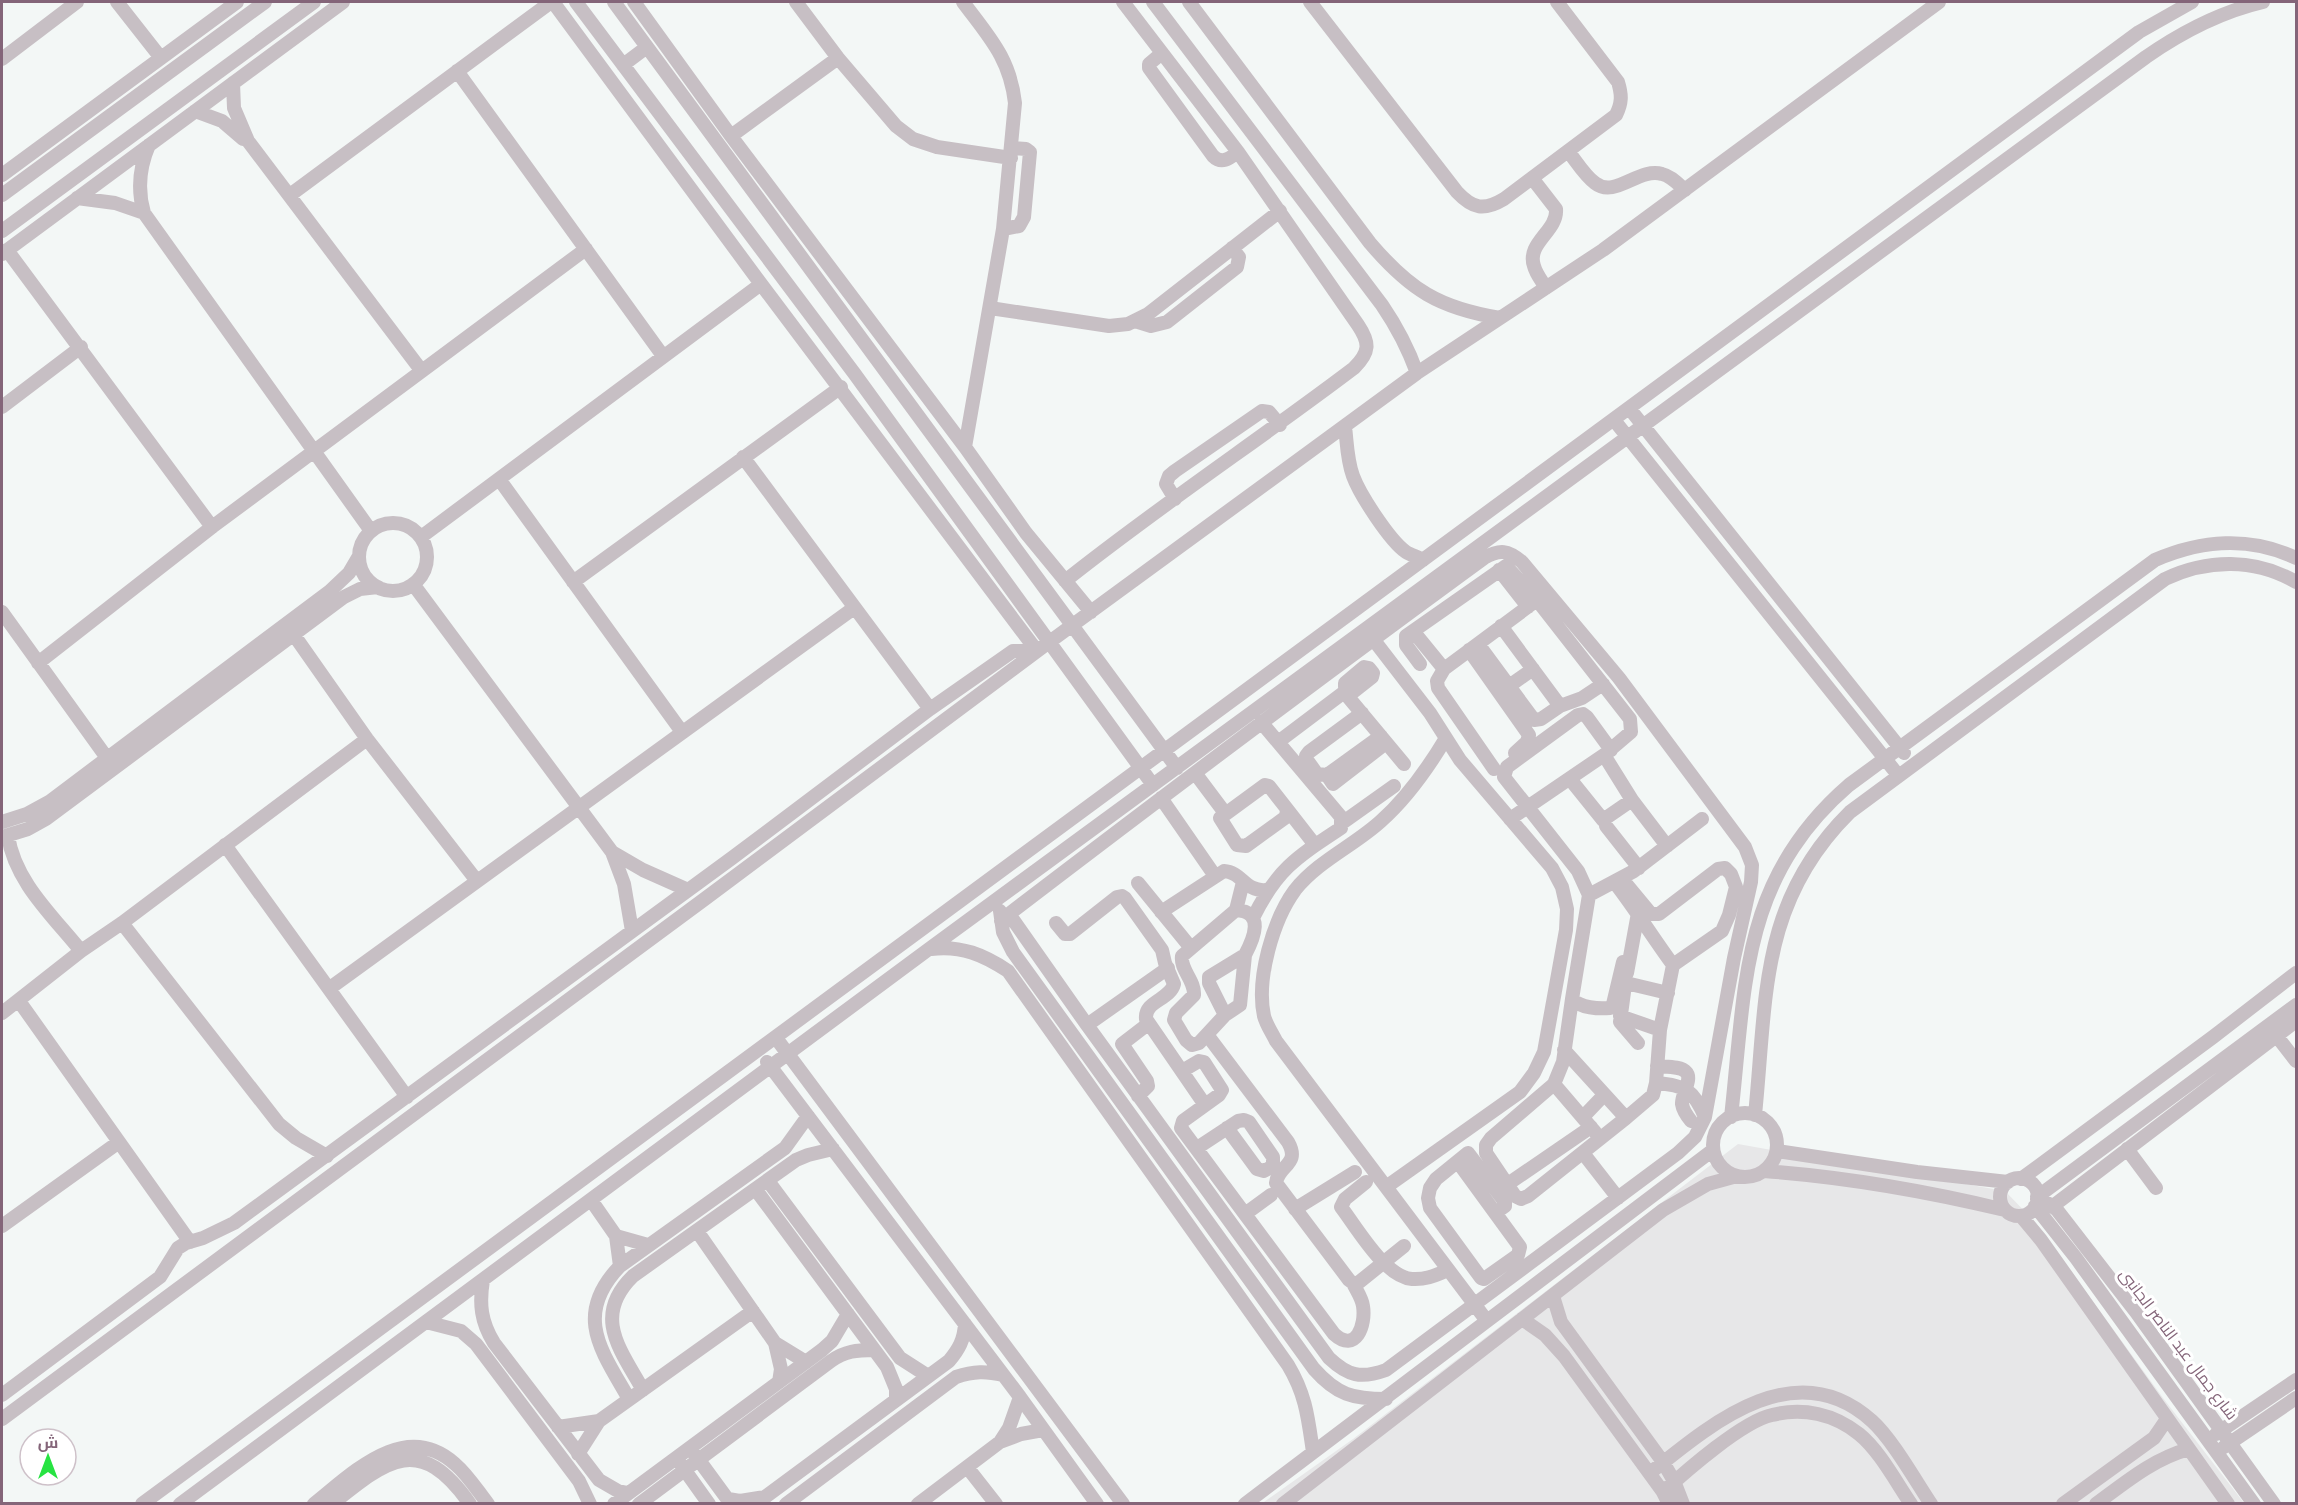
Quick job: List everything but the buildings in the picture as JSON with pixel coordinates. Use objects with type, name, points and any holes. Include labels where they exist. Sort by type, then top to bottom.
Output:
[{"type":"street","points":[[2,59],[77,2]]},
{"type":"street","points":[[117,2],[161,58]]},
{"type":"street","points":[[2,175],[237,2]]},
{"type":"street","points":[[2,195],[265,2]]},
{"type":"street","points":[[2,231],[314,2]]},
{"type":"street","points":[[212,527],[81,347],[4,252],[343,2]]},
{"type":"street","points":[[290,195],[552,2],[761,284],[1042,647],[1153,785]]},
{"type":"street","points":[[576,2],[854,373],[1042,647]]},
{"type":"street","points":[[614,2],[1177,768]]},
{"type":"street","points":[[634,2],[731,136],[965,447],[1026,533],[1091,612]]},
{"type":"street","points":[[796,2],[838,58],[897,126],[913,139],[938,147],[1011,153],[1026,149],[1030,152],[1024,217],[1019,226],[1003,229]]},
{"type":"street","points":[[963,2],[998,49],[1007,66],[1015,104],[1003,229],[965,447]]},
{"type":"street","points":[[1065,581],[1123,536],[1280,425],[1354,368],[1364,358],[1368,345],[1358,325],[1238,152],[1123,2]]},
{"type":"street","points":[[1153,2],[1387,312],[1408,349],[1417,373]]},
{"type":"street","points":[[1189,2],[1389,266],[1413,286],[1440,302],[1469,313],[1500,318]]},
{"type":"street","points":[[1310,2],[1466,202],[1479,207],[1492,206],[1532,178],[1616,115],[1621,105],[1622,93],[1618,82],[1557,2]]},
{"type":"street","points":[[2,1419],[1042,647],[1417,373],[1603,250],[1939,2]]},
{"type":"street","points":[[142,1503],[2139,32],[2192,2]]},
{"type":"street","points":[[180,1503],[929,949],[2162,46],[2215,17],[2263,2]]},
{"type":"street","points":[[623,65],[647,47]]},
{"type":"street","points":[[1162,53],[1149,64],[1149,68],[1216,159],[1225,160],[1238,152]]},
{"type":"street","points":[[731,136],[838,58]]},
{"type":"street","points":[[457,71],[663,356]]},
{"type":"street","points":[[233,83],[234,108],[248,141],[421,370]]},
{"type":"street","points":[[195,111],[222,121],[241,138],[248,141]]},
{"type":"street","points":[[149,145],[142,161],[140,179],[140,196],[144,213],[371,531]]},
{"type":"street","points":[[1568,151],[1594,183],[1600,186],[1615,186],[1653,172],[1671,178],[1685,190]]},
{"type":"street","points":[[1532,178],[1556,209],[1554,220],[1538,244],[1532,260],[1546,288]]},
{"type":"street","points":[[77,198],[115,203],[144,213]]},
{"type":"street","points":[[990,308],[1109,326],[1135,321],[1148,314],[1280,211]]},
{"type":"street","points":[[38,663],[212,527],[586,249]]},
{"type":"street","points":[[421,537],[761,284]]},
{"type":"street","points":[[2,408],[81,347]]},
{"type":"street","points":[[573,582],[841,387]]},
{"type":"street","points":[[1629,408],[1913,764]]},
{"type":"street","points":[[1174,499],[1166,484],[1169,476],[1211,446],[1262,411],[1269,412],[1280,425]]},
{"type":"street","points":[[1614,420],[1898,775]]},
{"type":"street","points":[[1345,426],[1348,459],[1353,478],[1385,528],[1405,551],[1423,560]]},
{"type":"street","points":[[743,457],[930,709]]},
{"type":"street","points":[[499,479],[682,732]]},
{"type":"street","points":[[2,822],[38,808],[330,591],[349,573],[359,556],[364,538],[371,531],[388,523],[397,523],[406,525],[421,537],[427,550],[426,566],[413,584],[396,591],[378,587],[351,593],[46,819],[28,829],[5,836],[13,861],[21,876],[81,951]]},
{"type":"street","points":[[1731,1117],[1750,956],[1758,920],[1772,884],[1788,853],[1822,810],[1849,785],[2155,560],[2192,547],[2230,543],[2260,546],[2296,558]]},
{"type":"street","points":[[1497,551],[1511,553],[1522,562],[1619,678],[1745,847],[1752,865],[1751,882],[1732,969],[1705,1117],[1695,1137],[1678,1153],[1475,1306],[1386,1370],[1371,1375],[1355,1375],[1340,1369],[1329,1358],[1087,1025],[1005,917],[1261,722],[1484,558],[1497,551]]},
{"type":"street","points":[[359,556],[364,574],[378,587]]},
{"type":"street","points":[[1755,1115],[1770,960],[1778,926],[1790,894],[1806,864],[1826,837],[1863,801],[2154,586],[2171,576],[2203,566],[2230,564],[2269,570],[2296,582]]},
{"type":"street","points":[[1420,663],[1406,645],[1406,636],[1499,570],[1532,603],[1603,684],[1630,719],[1631,732],[1611,750],[1510,819]]},
{"type":"street","points":[[413,584],[612,852],[624,884],[632,931]]},
{"type":"street","points":[[1494,769],[1438,688],[1437,681],[1444,669],[1532,603]]},
{"type":"street","points":[[330,988],[854,608]]},
{"type":"street","points":[[2,612],[107,758]]},
{"type":"street","points":[[1501,626],[1560,706]]},
{"type":"street","points":[[1413,631],[1444,669]]},
{"type":"street","points":[[294,635],[367,739],[477,881]]},
{"type":"street","points":[[1373,639],[1430,712],[1460,760],[1552,868],[1562,887],[1567,909],[1566,930],[1544,1052],[1534,1073],[1520,1092],[1386,1187]]},
{"type":"street","points":[[2,1395],[160,1277],[178,1248],[234,1223],[688,890],[930,709],[1013,651],[1042,647]]},
{"type":"street","points":[[1474,647],[1509,686],[1534,720],[1541,719],[1560,706],[1582,698],[1603,684]]},
{"type":"street","points":[[1474,647],[1529,735],[1523,747],[1477,781]]},
{"type":"street","points":[[1509,686],[1533,669]]},
{"type":"street","points":[[1278,742],[1346,691],[1404,764]]},
{"type":"street","points":[[1582,698],[1611,750],[1632,800],[1667,846]]},
{"type":"street","points":[[1362,713],[1306,756],[1317,774],[1326,776],[1333,784],[1383,739]]},
{"type":"street","points":[[1496,1213],[1505,1206],[1505,1202],[1502,1188],[1486,1153],[1486,1145],[1491,1138],[1554,1084],[1560,1073],[1589,895],[1578,871],[1504,777],[1506,767],[1578,715],[1583,714],[1611,750]]},
{"type":"street","points":[[1253,918],[1266,890],[1278,875],[1316,844],[1341,828],[1342,823],[1341,817],[1261,722]]},
{"type":"street","points":[[1446,738],[1429,765],[1382,820],[1321,866],[1296,889],[1279,918],[1270,943],[1261,992],[1264,1018],[1276,1041],[1487,1321]]},
{"type":"street","points":[[2,1013],[81,951],[122,923],[367,739]]},
{"type":"street","points":[[1195,773],[1225,813]]},
{"type":"street","points":[[1567,780],[1603,820],[1632,800]]},
{"type":"street","points":[[1567,780],[1637,869]]},
{"type":"street","points":[[1287,809],[1286,817],[1246,846],[1237,844],[1220,818],[1265,785],[1269,786],[1316,844]]},
{"type":"street","points":[[1342,823],[1394,786]]},
{"type":"street","points":[[1161,798],[1215,876]]},
{"type":"street","points":[[1589,895],[1637,869],[1702,819]]},
{"type":"street","points":[[225,845],[407,1097]]},
{"type":"street","points":[[612,852],[688,890]]},
{"type":"street","points":[[1458,1162],[1520,1247],[1520,1251],[1496,1272],[1484,1279],[1430,1209],[1428,1198],[1430,1188],[1436,1179],[1468,1153],[1502,1188],[1521,1199],[1528,1196],[1653,1095],[1658,1066],[1660,1030],[1673,965],[1722,931],[1729,915],[1736,887],[1731,874],[1725,868],[1718,869],[1659,914],[1651,914],[1618,881]]},
{"type":"street","points":[[1161,912],[1215,876],[1228,871],[1254,890],[1266,890]]},
{"type":"street","points":[[1618,881],[1647,931],[1673,965]]},
{"type":"street","points":[[1236,910],[1246,911],[1253,918],[1255,927],[1253,939],[1245,955],[1240,1005],[1225,1015],[1208,1036],[1192,1046],[1188,1044],[1174,1020],[1176,1013],[1192,998],[1194,990],[1181,960],[1185,953],[1236,910],[1243,882]]},
{"type":"street","points":[[1138,883],[1191,948]]},
{"type":"street","points":[[1056,923],[1065,934],[1070,934],[1118,897],[1124,896],[1162,950],[1173,980],[1174,988],[1148,1008],[1145,1015],[1150,1027],[1205,1105]]},
{"type":"street","points":[[1001,898],[1007,942],[1020,962],[1314,1369],[1327,1383],[1344,1394],[1363,1399],[1386,1399]]},
{"type":"street","points":[[1638,913],[1620,1016],[1623,1027],[1638,1043]]},
{"type":"street","points":[[122,923],[279,1124],[296,1138],[327,1156]]},
{"type":"street","points":[[929,949],[965,950],[986,958],[1008,971],[1288,1365],[1304,1396],[1312,1452]]},
{"type":"street","points":[[1225,1015],[1209,983],[1209,977],[1245,955]]},
{"type":"street","points":[[1008,971],[1020,962]]},
{"type":"street","points":[[1572,999],[1575,1003],[1582,1005],[1610,1008],[1623,962]]},
{"type":"street","points":[[1087,1025],[1168,968]]},
{"type":"street","points":[[2005,1210],[2000,1198],[2001,1192],[2015,1180],[2213,1037],[2296,973]]},
{"type":"street","points":[[1194,990],[1209,983]]},
{"type":"street","points":[[1626,983],[1668,993]]},
{"type":"street","points":[[1136,991],[1148,1008]]},
{"type":"street","points":[[19,1001],[190,1242]]},
{"type":"street","points":[[1283,1503],[1685,1196],[1708,1184],[1764,1172],[1828,1177],[1949,1197],[2021,1216],[2032,1211],[2036,1201],[2273,1030],[2291,1024],[2296,1005]]},
{"type":"street","points":[[1620,1016],[1660,1030]]},
{"type":"street","points":[[1138,1096],[1148,1086],[1147,1081],[1122,1044],[1150,1027]]},
{"type":"street","points":[[2273,1030],[2296,1061]]},
{"type":"street","points":[[1182,1071],[1199,1061],[1206,1063],[1222,1090],[1183,1120],[1180,1125],[1334,1334],[1341,1340],[1350,1341],[1358,1336],[1364,1320],[1363,1303],[1353,1283],[1276,1183],[1279,1175],[1292,1159],[1293,1151],[1208,1036]]},
{"type":"street","points":[[2213,1037],[2232,1061]]},
{"type":"street","points":[[776,1038],[1123,1503]]},
{"type":"street","points":[[1564,1050],[1626,1118]]},
{"type":"street","points":[[758,1051],[1020,1396],[1097,1503]]},
{"type":"street","points":[[2053,1206],[2127,1149],[2232,1061]]},
{"type":"street","points":[[1658,1066],[1687,1072],[1682,1104],[1691,1121]]},
{"type":"street","points":[[1656,1083],[1671,1084],[1685,1089],[1697,1098],[1705,1117]]},
{"type":"street","points":[[1554,1084],[1601,1138]]},
{"type":"street","points":[[1502,1188],[1587,1122],[1604,1095]]},
{"type":"street","points":[[1737,1176],[1721,1167],[1713,1150],[1717,1131],[1731,1117],[1738,1114],[1755,1115],[1770,1125],[1777,1142],[1777,1151],[1764,1172]]},
{"type":"street","points":[[629,1399],[596,1337],[594,1317],[598,1296],[608,1278],[648,1245],[785,1148],[808,1116]]},
{"type":"street","points":[[1197,1148],[1227,1128]]},
{"type":"street","points":[[2,1226],[119,1142]]},
{"type":"street","points":[[643,1390],[613,1334],[611,1318],[614,1302],[622,1288],[633,1276],[796,1160],[833,1149]]},
{"type":"street","points":[[2127,1149],[2156,1188]]},
{"type":"street","points":[[1245,1503],[1386,1399],[1713,1150]]},
{"type":"street","points":[[1777,1151],[1917,1172],[2015,1180],[2032,1185],[2036,1201],[2254,1503]]},
{"type":"street","points":[[1582,1153],[1618,1198]]},
{"type":"street","points":[[1294,1209],[1355,1172]]},
{"type":"street","points":[[768,1181],[900,1358],[928,1376]]},
{"type":"street","points":[[1366,1182],[1345,1199],[1341,1207],[1384,1263],[1395,1273],[1410,1279],[1430,1278],[1448,1270]]},
{"type":"street","points":[[756,1190],[887,1367],[896,1389],[896,1400]]},
{"type":"street","points":[[1245,1214],[1271,1195]]},
{"type":"street","points":[[591,1200],[616,1236],[620,1266]]},
{"type":"street","name":"شارع جمال عبد الناصر الجانبى","points":[[2036,1201],[2053,1206],[2136,1312],[2274,1503]]},
{"type":"street","points":[[2021,1216],[2041,1240],[2228,1503]]},
{"type":"street","points":[[697,1231],[775,1343],[781,1369],[779,1382]]},
{"type":"street","points":[[616,1236],[648,1245]]},
{"type":"street","points":[[1353,1283],[1358,1283],[1404,1246]]},
{"type":"street","points":[[483,1280],[480,1310],[488,1333],[592,1472],[608,1487],[628,1493]]},
{"type":"street","points":[[1553,1296],[1557,1314],[1566,1329],[1663,1462],[1683,1503]]},
{"type":"street","points":[[578,1454],[599,1421],[753,1311]]},
{"type":"street","points":[[639,1503],[680,1464],[832,1341],[848,1314]]},
{"type":"street","points":[[1522,1319],[1545,1335],[1564,1356],[1666,1498]]},
{"type":"street","points":[[426,1322],[452,1327],[469,1337],[579,1482],[591,1503]]},
{"type":"street","points":[[694,1453],[729,1501],[747,1501],[765,1497],[948,1361],[958,1351],[964,1338],[965,1324]]},
{"type":"street","points":[[775,1343],[806,1362]]},
{"type":"street","points":[[694,1453],[843,1353],[874,1350]]},
{"type":"street","points":[[887,1367],[900,1358]]},
{"type":"street","points":[[786,1503],[957,1377],[972,1372],[987,1371],[1003,1375]]},
{"type":"street","points":[[2207,1439],[2296,1380]]},
{"type":"street","points":[[1650,1473],[1740,1409],[1779,1395],[1824,1393],[1848,1403],[1873,1422],[1931,1503]]},
{"type":"street","points":[[1000,1442],[1012,1420],[1020,1396]]},
{"type":"street","points":[[2217,1452],[2296,1398]]},
{"type":"street","points":[[1666,1498],[1674,1482],[1685,1471],[1744,1429],[1770,1415],[1800,1412],[1822,1414],[1840,1421],[1861,1435],[1911,1503]]},
{"type":"street","points":[[2063,1503],[2154,1438],[2167,1419]]},
{"type":"street","points":[[558,1427],[599,1421]]},
{"type":"street","points":[[918,1503],[1000,1442],[1021,1434],[1043,1430]]},
{"type":"street","points":[[838,1443],[848,1457]]},
{"type":"street","points":[[314,1503],[372,1458],[391,1450],[407,1447],[431,1450],[454,1463],[488,1503]]},
{"type":"street","points":[[2096,1503],[2151,1464],[2170,1454],[2189,1449]]},
{"type":"street","points":[[332,1503],[383,1466],[399,1461],[416,1460],[446,1473],[470,1503]]},
{"type":"street","points":[[614,1503],[680,1464]]},
{"type":"street","points":[[680,1464],[709,1503]]},
{"type":"street","points":[[967,1467],[996,1503]]},
{"type":"street","points":[[579,1482],[592,1472]]},
{"type":"street","points":[[200,1503],[202,1487]]},
{"type":"shaded area","points":[[1738,1144],[2005,1191],[2036,1223],[2163,1398],[2244,1503],[1261,1504],[1353,1439]]}]
